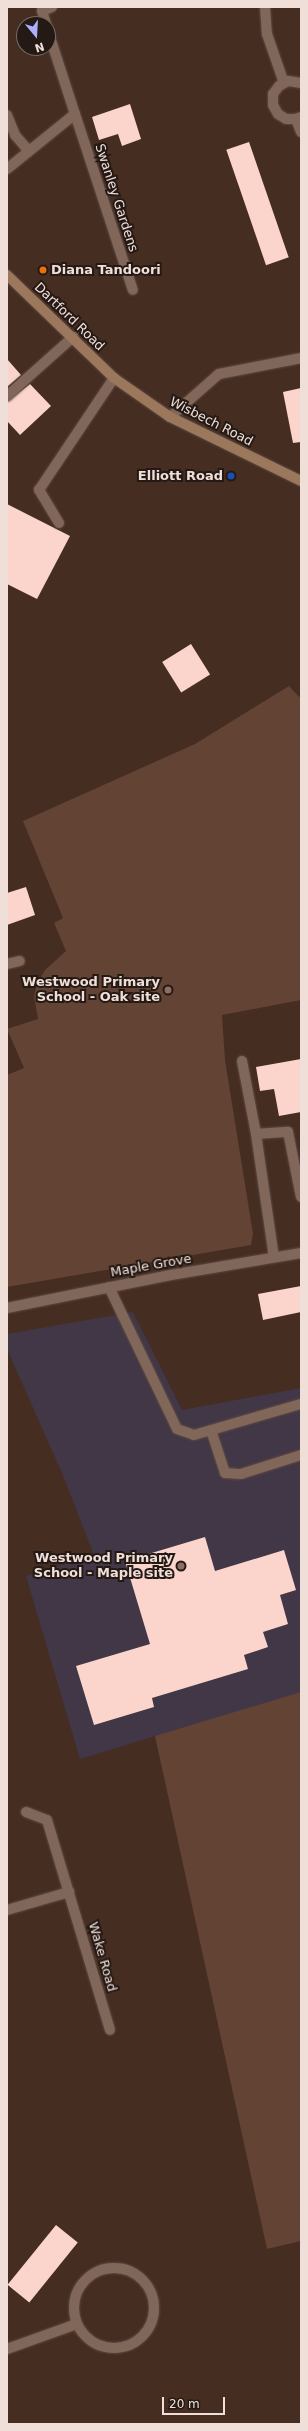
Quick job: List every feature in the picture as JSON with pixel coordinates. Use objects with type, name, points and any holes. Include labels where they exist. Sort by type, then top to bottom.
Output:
[{"type":"main road","name":"Dartford Road","points":[[7,275],[114,378]]},
{"type":"main road","name":"Wisbech Road","points":[[114,378],[170,417],[301,481]]},
{"type":"street","points":[[44,16],[42,11],[52,7]]},
{"type":"street","points":[[265,7],[267,34],[284,83]]},
{"type":"street","name":"Swanley Gardens","points":[[56,55],[133,290]]},
{"type":"street","points":[[301,83],[288,81],[279,86],[273,94],[273,105],[278,114],[286,119],[299,118],[301,132]]},
{"type":"street","points":[[7,169],[75,114]]},
{"type":"street","points":[[7,115],[15,135],[29,151]]},
{"type":"street","points":[[7,396],[73,337]]},
{"type":"street","points":[[170,417],[219,374],[301,358]]},
{"type":"street","points":[[59,523],[39,490],[114,378]]},
{"type":"street","points":[[7,964],[20,960]]},
{"type":"street","points":[[242,1061],[256,1134],[274,1257]]},
{"type":"street","points":[[256,1134],[288,1132],[301,1197]]},
{"type":"street","name":"Maple Grove","points":[[7,1308],[109,1287],[301,1253]]},
{"type":"street","points":[[109,1287],[177,1429],[194,1435],[301,1404]]},
{"type":"street","points":[[211,1430],[225,1473],[241,1474],[301,1455]]},
{"type":"street","name":"Wake Road","points":[[26,1812],[47,1820],[110,2030]]},
{"type":"street","points":[[7,1910],[69,1892]]},
{"type":"street","points":[[109,2268],[125,2269],[142,2278],[153,2294],[155,2308],[150,2328],[136,2343],[124,2348],[110,2349],[96,2344],[84,2336],[77,2324],[74,2301],[79,2288],[95,2272],[109,2268]]},
{"type":"street","points":[[7,2349],[77,2324]]},
{"type":"shaded area","name":"Westwood Primary School - Oak site","points":[[289,686],[301,699],[301,1000],[222,1015],[225,1060],[253,1234],[251,1245],[7,1287],[7,1075],[24,1068],[7,1029],[38,1019],[34,996],[37,984],[45,970],[66,951],[54,923],[63,918],[23,821],[195,744]]},
{"type":"shaded area","name":"Westwood Primary School - Maple site","points":[[133,1312],[182,1410],[301,1388],[301,1760],[170,1801],[155,1736],[80,1759],[26,1576],[94,1555],[62,1473],[7,1349],[7,1334]]},
{"type":"shaded area","points":[[301,1692],[301,2241],[267,2249],[155,1736]]},
{"type":"building","points":[[130,104],[141,139],[122,146],[118,134],[99,140],[92,117]]},
{"type":"building","points":[[249,142],[289,257],[266,265],[226,150]]},
{"type":"building","points":[[7,359],[21,375],[7,387]]},
{"type":"building","points":[[30,384],[51,406],[20,435],[7,421],[7,402]]},
{"type":"building","points":[[301,388],[301,442],[293,443],[283,392]]},
{"type":"building","points":[[7,504],[70,536],[37,599],[7,584]]},
{"type":"building","points":[[191,644],[210,675],[181,693],[162,662]]},
{"type":"building","points":[[26,887],[35,915],[7,925],[7,893]]},
{"type":"building","points":[[301,1059],[301,1112],[279,1116],[274,1089],[260,1091],[256,1067]]},
{"type":"building","points":[[301,1286],[301,1312],[263,1320],[258,1294]]},
{"type":"building","points":[[205,1537],[215,1571],[284,1550],[296,1590],[280,1595],[288,1624],[263,1632],[268,1647],[244,1655],[248,1669],[152,1698],[154,1707],[94,1725],[76,1666],[150,1644],[125,1561]]},
{"type":"building","points":[[56,2225],[78,2243],[29,2302],[8,2285]]},
{"type":"place","name":"Diana Tandoori","points":[[43,270]]},
{"type":"place","name":"Elliott Road","points":[[231,476]]},
{"type":"place","name":"Westwood Primary School - Oak site","points":[[168,990]]},
{"type":"place","name":"Westwood Primary School - Maple site","points":[[181,1566]]}]
